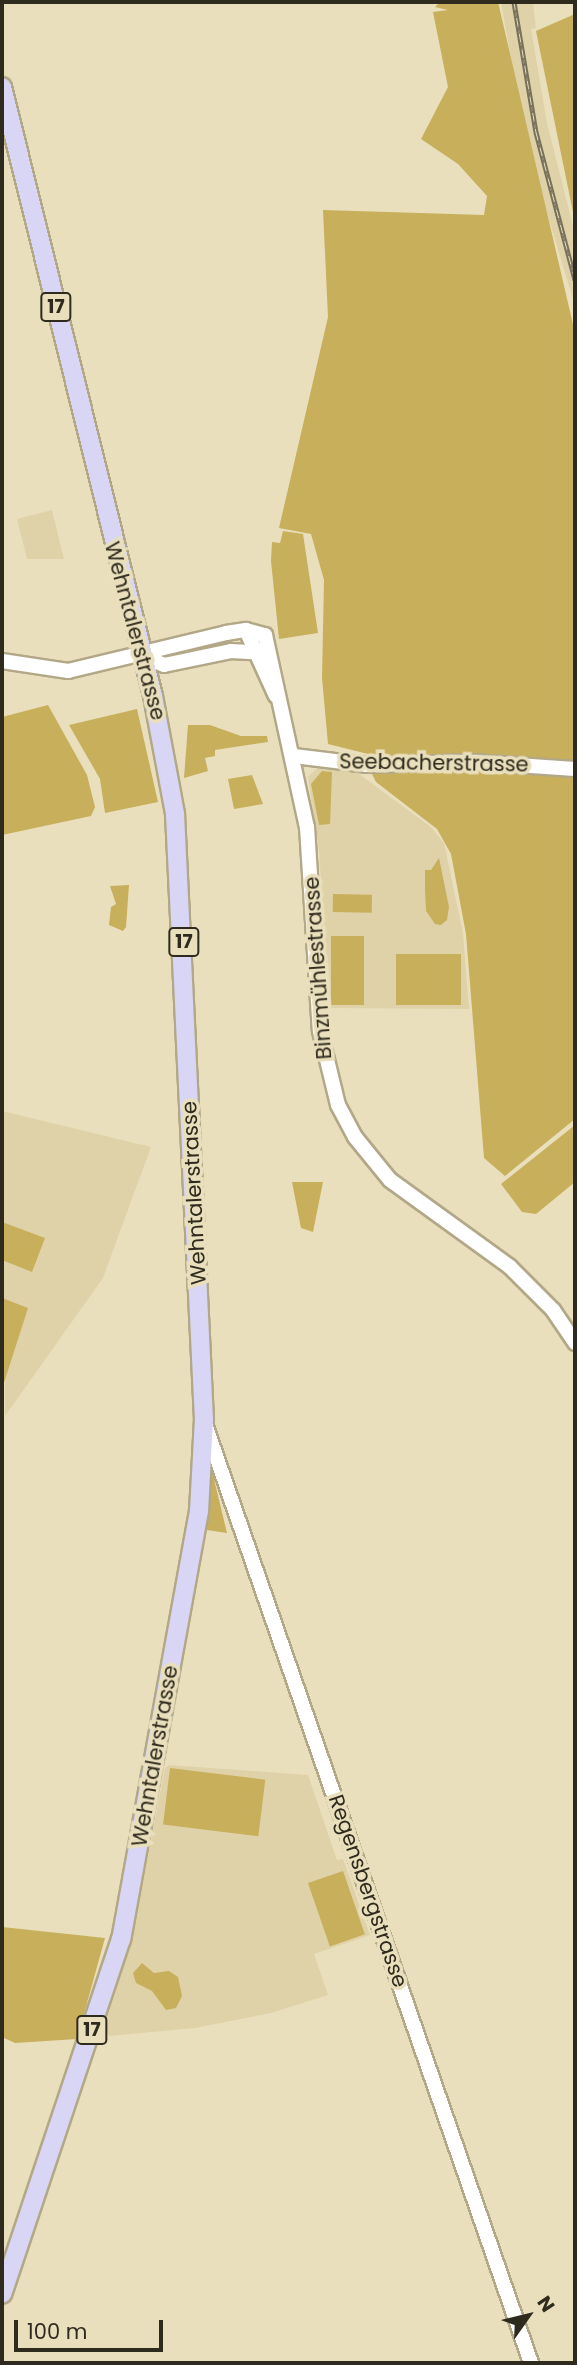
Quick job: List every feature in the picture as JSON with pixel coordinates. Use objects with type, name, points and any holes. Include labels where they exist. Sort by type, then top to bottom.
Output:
[{"type":"main road","name":"Wehntalerstrasse","points":[[2,87],[163,740],[181,873],[204,1419],[199,1511],[121,1939],[2,2294]]},
{"type":"street","points":[[2,661],[68,671],[143,656],[157,649],[246,630],[265,635],[253,652],[231,651],[164,665],[143,656]]},
{"type":"street","name":"Binzmühlestrasse","points":[[246,630],[253,652],[279,701]]},
{"type":"street","name":"Binzmühlestrasse","points":[[265,635],[294,756],[307,827],[324,1059],[342,1113],[355,1138],[390,1180],[510,1267],[553,1310],[575,1343]]},
{"type":"street","name":"Seebacherstrasse","points":[[294,756],[368,765],[473,762],[575,769]]},
{"type":"street","name":"Regensbergstrasse","points":[[204,1419],[531,2363]]},
{"type":"shaded area","points":[[440,2],[498,2],[575,333],[575,1119],[505,1176],[484,1158],[466,934],[451,854],[437,829],[376,782],[372,774],[372,755],[328,744],[322,678],[324,580],[311,534],[279,528],[328,317],[323,210],[484,215],[487,196],[458,164],[421,139],[448,87],[433,12],[448,10],[435,7]]},
{"type":"shaded area","points":[[501,2],[533,2],[536,28],[531,29],[547,123],[575,234],[575,306],[526,143]]},
{"type":"shaded area","points":[[575,14],[575,222],[536,31]]},
{"type":"shaded area","points":[[52,510],[64,559],[27,559],[17,519]]},
{"type":"shaded area","points":[[283,531],[303,534],[318,633],[279,639],[271,561],[272,542],[280,543]]},
{"type":"shaded area","points":[[48,705],[87,775],[95,807],[91,816],[2,835],[2,717]]},
{"type":"shaded area","points":[[137,709],[158,802],[105,813],[100,779],[69,725]]},
{"type":"shaded area","points":[[188,725],[210,725],[241,736],[267,736],[268,742],[215,750],[215,756],[205,758],[208,771],[184,778]]},
{"type":"shaded area","points":[[317,768],[355,771],[431,827],[444,843],[463,933],[469,1009],[329,1008],[319,850],[308,777]]},
{"type":"shaded area","points":[[322,771],[332,772],[330,824],[319,825],[311,784]]},
{"type":"shaded area","points":[[252,775],[263,804],[234,809],[228,779]]},
{"type":"shaded area","points":[[439,858],[449,907],[447,920],[441,925],[435,924],[426,911],[425,890],[425,870],[431,870]]},
{"type":"shaded area","points":[[129,885],[126,927],[123,931],[109,925],[111,907],[116,904],[110,886]]},
{"type":"shaded area","points":[[333,894],[372,895],[372,913],[333,912]]},
{"type":"shaded area","points":[[331,936],[364,936],[364,1005],[331,1005]]},
{"type":"shaded area","points":[[396,954],[461,954],[461,1005],[396,1005]]},
{"type":"shaded area","points":[[2,1111],[151,1147],[103,1278],[5,1416]]},
{"type":"shaded area","points":[[575,1125],[575,1182],[536,1214],[522,1212],[501,1184]]},
{"type":"shaded area","points":[[292,1182],[323,1182],[313,1232],[301,1228]]},
{"type":"shaded area","points":[[2,1222],[45,1238],[32,1272],[2,1260]]},
{"type":"shaded area","points":[[2,1298],[28,1308],[2,1389]]},
{"type":"shaded area","points":[[212,1471],[227,1533],[207,1530]]},
{"type":"shaded area","points":[[169,1765],[308,1775],[337,1860],[343,1859],[370,1935],[314,1954],[328,1995],[271,2013],[195,2028],[109,2036],[104,2028],[132,1939],[165,1768]]},
{"type":"shaded area","points":[[170,1768],[265,1780],[258,1836],[163,1825]]},
{"type":"shaded area","points":[[343,1871],[365,1934],[330,1946],[308,1883]]},
{"type":"shaded area","points":[[2,1927],[105,1938],[77,2039],[15,2043],[2,2037]]},
{"type":"shaded area","points":[[142,1963],[154,1973],[169,1971],[178,1977],[182,1996],[176,2008],[166,2010],[152,1991],[136,1983],[133,1973]]},
{"type":"railway","points":[[514,2],[536,132],[575,280]]}]
